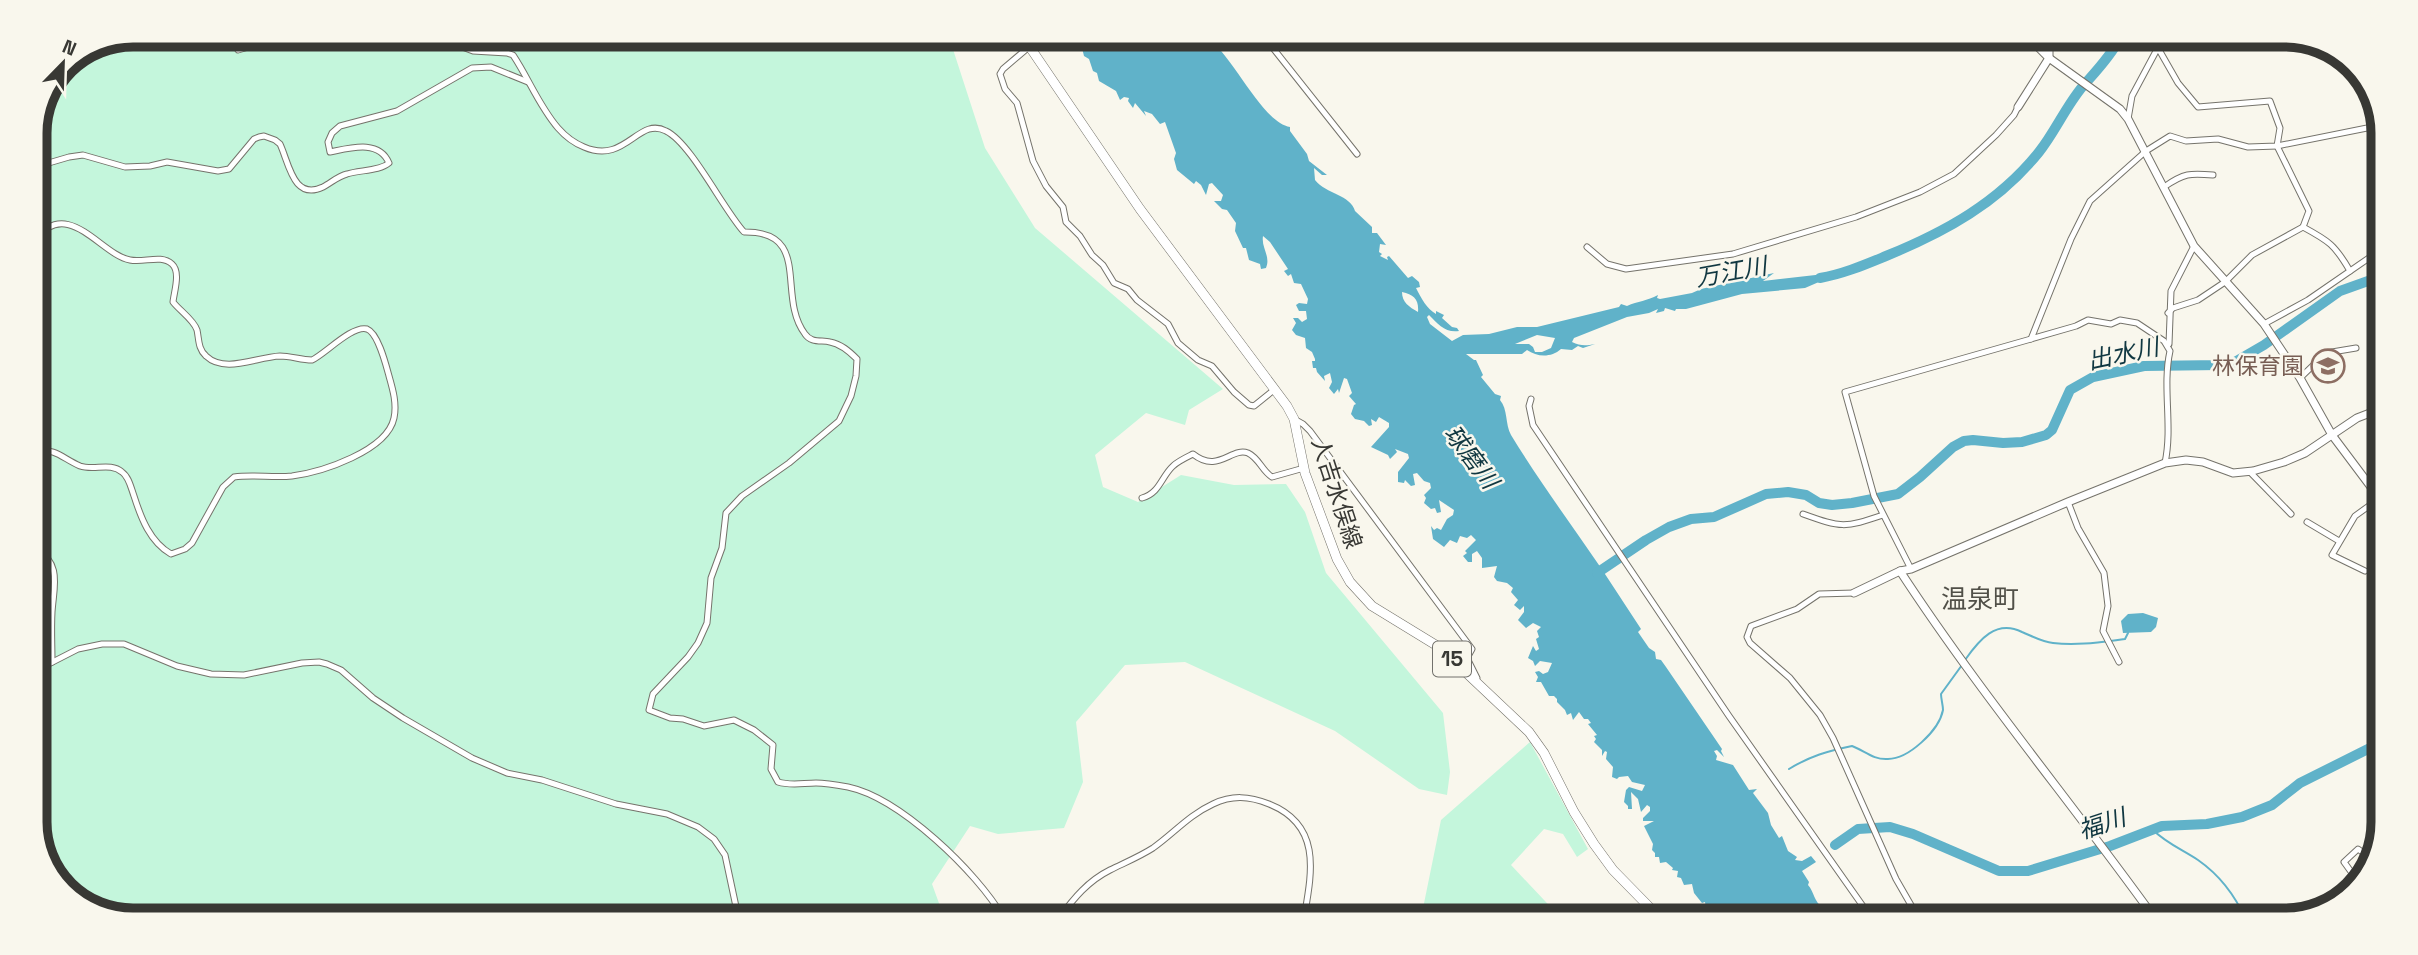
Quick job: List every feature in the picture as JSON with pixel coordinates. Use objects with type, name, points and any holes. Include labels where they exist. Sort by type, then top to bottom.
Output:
[{"type":"main road","name":"人吉水俣線","points":[[1030,47],[1140,209],[1275,389],[1294,419],[1304,468],[1337,559],[1350,582],[1372,606],[1439,647],[1529,732],[1544,753],[1574,812],[1594,844],[1613,870],[1650,908]]},
{"type":"street","points":[[462,47],[473,51],[513,55],[559,129],[576,144],[594,151],[614,150],[651,127],[659,127],[669,132],[690,155],[744,232],[762,232],[783,244],[788,254],[793,305],[804,333],[809,338],[830,342],[846,349],[857,359],[851,396],[839,421],[807,449],[742,496],[726,513],[723,548],[711,578],[707,623],[688,657],[653,694],[649,710],[704,726],[734,720],[754,730],[773,745],[771,769],[778,782],[787,785],[816,783],[852,788],[897,810],[924,829],[952,855],[976,880],[996,908]]},
{"type":"street","points":[[1030,47],[1003,69],[1000,75],[1005,89],[1017,103],[1033,161],[1046,186],[1063,207],[1066,222],[1080,236],[1114,283],[1128,289],[1137,300],[1168,324],[1178,343],[1198,360],[1212,366],[1249,405],[1254,406],[1275,389]]},
{"type":"street","points":[[1272,47],[1357,154]]},
{"type":"street","points":[[2038,47],[2120,109],[2146,151],[2194,246],[2264,324],[2300,377],[2332,435],[2371,487]]},
{"type":"street","points":[[1587,247],[1607,264],[1626,269],[1733,254],[1856,217],[1920,192],[1954,174],[2014,115],[2051,59],[2049,51],[2044,47]]},
{"type":"street","points":[[2127,119],[2132,96],[2158,48]]},
{"type":"street","points":[[2158,48],[2178,83],[2198,107],[2270,101],[2280,128],[2277,146],[2309,211],[2303,227],[2252,255],[2225,282],[2198,300],[2168,313]]},
{"type":"street","points":[[47,163],[83,155],[125,167],[167,162],[218,171],[229,169],[254,139],[264,136],[280,144],[294,181],[309,190],[316,190],[341,175],[386,167],[389,163],[382,153],[364,145],[330,152],[328,142],[332,133],[340,126],[397,111],[472,68],[491,67],[528,82]]},
{"type":"street","points":[[2031,339],[2071,239],[2090,201],[2146,151],[2170,136],[2186,141],[2218,139],[2248,147],[2277,146],[2371,127]]},
{"type":"street","points":[[2164,187],[2190,173],[2213,175]]},
{"type":"street","points":[[47,230],[68,226],[94,236],[117,256],[130,260],[162,259],[172,264],[176,269],[173,302],[196,326],[203,353],[208,358],[226,365],[255,358],[282,356],[313,360],[354,332],[368,330],[373,333],[383,354],[395,398],[394,418],[388,432],[357,455],[335,465],[293,476],[234,477],[223,487],[192,543],[171,554],[164,550],[148,531],[129,482],[120,470],[81,466],[60,453],[47,451]]},
{"type":"street","points":[[2303,227],[2329,241],[2350,271]]},
{"type":"street","points":[[2165,463],[2169,417],[2168,313],[2171,291],[2194,246]]},
{"type":"street","points":[[2264,324],[2308,300],[2371,254]]},
{"type":"street","points":[[1911,569],[1874,496],[1845,392],[2076,326],[2088,320],[2111,324],[2120,320],[2137,323],[2164,341],[2170,351]]},
{"type":"street","points":[[2300,377],[2326,354],[2356,348]]},
{"type":"street","points":[[1531,399],[1529,406],[1533,425],[1729,716],[1864,908]]},
{"type":"street","points":[[1913,908],[1896,879],[1833,738],[1820,715],[1790,678],[1750,643],[1747,637],[1751,626],[1797,609],[1819,594],[1854,593],[2165,463],[2186,460],[2203,462],[2233,473],[2249,471],[2284,462],[2305,453],[2357,418],[2371,412]]},
{"type":"street","points":[[1294,419],[1310,431],[1472,649],[1467,658],[1477,678],[1476,682]]},
{"type":"street","points":[[1142,498],[1150,496],[1158,489],[1172,466],[1193,454],[1200,460],[1208,461],[1239,453],[1249,454],[1272,477],[1304,468]]},
{"type":"street","points":[[2249,471],[2291,514]]},
{"type":"street","points":[[2068,502],[2078,528],[2104,573],[2108,606],[2103,631],[2119,662]]},
{"type":"street","points":[[2365,571],[2332,555],[2355,516],[2371,505]]},
{"type":"street","points":[[1802,514],[1829,524],[1849,526],[1883,515]]},
{"type":"street","points":[[2307,522],[2339,541]]},
{"type":"street","points":[[47,556],[56,581],[52,662]]},
{"type":"street","points":[[1900,572],[2021,740],[2147,908]]},
{"type":"street","points":[[47,665],[78,649],[102,643],[124,644],[177,666],[211,674],[244,675],[302,663],[327,664],[341,670],[373,698],[403,718],[472,758],[507,773],[555,783],[616,804],[667,814],[698,827],[714,839],[725,855],[736,908]]},
{"type":"street","points":[[1067,908],[1084,887],[1103,874],[1154,848],[1186,820],[1212,804],[1226,799],[1253,797],[1294,818],[1308,839],[1310,875],[1305,908]]},
{"type":"street","points":[[2353,874],[2344,862],[2358,849],[2364,854]]},
{"type":"green space","points":[[133,47],[952,47],[985,148],[1035,228],[1223,389],[1189,410],[1185,425],[1146,413],[1095,455],[1103,487],[1138,502],[1181,475],[1234,485],[1286,484],[1305,512],[1326,573],[1443,713],[1450,772],[1447,795],[1419,789],[1335,731],[1185,662],[1125,665],[1076,722],[1083,782],[1064,828],[998,834],[970,826],[932,884],[941,908],[133,908],[106,903],[72,883],[54,855],[47,827],[47,133],[55,98],[98,98],[98,55]]},
{"type":"green space","points":[[1530,742],[1588,849],[1577,857],[1563,834],[1544,829],[1511,865],[1552,908],[1423,908],[1441,820]]},
{"type":"water","name":"球磨川","points":[[1082,47],[1217,47],[1258,101],[1279,123],[1290,127],[1309,161],[1327,175],[1322,175],[1314,168],[1315,180],[1349,201],[1355,211],[1372,227],[1372,233],[1377,233],[1386,245],[1380,244],[1380,256],[1388,260],[1389,256],[1408,278],[1412,276],[1419,282],[1420,287],[1416,288],[1427,306],[1436,314],[1436,311],[1444,315],[1442,318],[1457,328],[1459,331],[1446,329],[1429,315],[1427,317],[1430,324],[1452,341],[1463,335],[1489,334],[1517,327],[1537,327],[1619,307],[1621,304],[1627,306],[1658,295],[1657,298],[1660,299],[1692,293],[1774,273],[1763,281],[1842,272],[1805,288],[1742,294],[1686,309],[1675,311],[1665,308],[1664,311],[1656,313],[1658,309],[1627,317],[1574,338],[1572,342],[1578,344],[1595,344],[1583,348],[1578,346],[1572,350],[1561,349],[1544,356],[1527,350],[1522,354],[1466,354],[1476,360],[1483,375],[1481,377],[1495,394],[1501,396],[1509,431],[1533,469],[1601,568],[1606,565],[1608,568],[1603,571],[1641,629],[1638,632],[1655,652],[1656,659],[1661,660],[1722,749],[1724,757],[1717,750],[1714,751],[1716,760],[1733,765],[1749,790],[1757,789],[1753,793],[1768,813],[1779,838],[1782,836],[1788,851],[1797,857],[1795,860],[1802,861],[1811,856],[1816,862],[1802,871],[1816,900],[1824,908],[1706,908],[1705,902],[1702,903],[1694,893],[1692,884],[1684,885],[1681,878],[1677,877],[1678,871],[1672,870],[1666,862],[1660,863],[1659,857],[1655,857],[1653,844],[1644,826],[1654,821],[1643,821],[1650,807],[1647,805],[1641,812],[1638,799],[1631,792],[1632,809],[1628,809],[1624,802],[1629,787],[1642,791],[1645,785],[1632,782],[1628,776],[1617,779],[1612,777],[1613,767],[1606,759],[1607,752],[1602,756],[1602,750],[1594,742],[1594,736],[1597,735],[1588,724],[1591,723],[1588,719],[1584,719],[1579,712],[1573,720],[1571,713],[1567,715],[1557,699],[1549,696],[1541,682],[1536,682],[1538,677],[1535,672],[1548,672],[1552,663],[1540,661],[1535,666],[1528,658],[1533,646],[1536,651],[1539,649],[1536,639],[1539,637],[1537,631],[1541,627],[1533,623],[1526,628],[1518,620],[1524,612],[1524,606],[1520,610],[1514,605],[1518,600],[1511,592],[1513,588],[1494,577],[1497,566],[1482,568],[1482,558],[1477,551],[1472,554],[1472,562],[1468,562],[1463,556],[1476,540],[1471,535],[1467,538],[1460,536],[1457,543],[1450,540],[1444,547],[1433,539],[1431,526],[1434,530],[1441,530],[1454,510],[1439,500],[1441,512],[1437,513],[1435,508],[1431,509],[1424,503],[1424,495],[1431,488],[1430,483],[1417,473],[1413,474],[1415,485],[1411,486],[1405,480],[1404,483],[1398,482],[1398,472],[1409,458],[1408,454],[1395,449],[1397,452],[1390,459],[1388,455],[1371,447],[1389,427],[1389,423],[1379,417],[1376,422],[1371,419],[1372,425],[1369,426],[1364,421],[1355,419],[1351,414],[1356,404],[1349,396],[1352,393],[1347,379],[1344,378],[1339,393],[1338,389],[1334,394],[1329,388],[1332,382],[1330,373],[1324,376],[1325,381],[1316,368],[1313,368],[1312,361],[1315,359],[1312,352],[1306,348],[1305,338],[1296,335],[1292,330],[1296,323],[1293,318],[1302,322],[1307,319],[1306,311],[1299,311],[1296,305],[1307,304],[1308,299],[1301,284],[1294,283],[1291,274],[1288,276],[1284,271],[1288,269],[1263,236],[1266,268],[1261,269],[1260,264],[1249,260],[1246,248],[1243,248],[1235,231],[1236,223],[1227,210],[1214,201],[1221,201],[1223,195],[1212,183],[1209,184],[1206,195],[1201,185],[1196,181],[1194,184],[1177,170],[1174,159],[1176,153],[1165,122],[1160,124],[1152,114],[1144,111],[1146,116],[1135,103],[1133,108],[1129,98],[1120,100],[1116,91],[1099,81],[1089,59],[1084,56]],"holes":[[[1402,292],[1410,295],[1418,304],[1418,312],[1407,304]],[[1537,335],[1555,338],[1551,348],[1542,352],[1535,352],[1529,344],[1515,344]]]},
{"type":"water","points":[[2143,613],[2158,618],[2156,627],[2151,632],[2123,633],[2121,621],[2128,614]]},
{"type":"waterway","name":"万江川","points":[[1820,278],[1853,269],[1908,247],[1950,226],[1988,201],[2039,152],[2077,94],[2114,47]]},
{"type":"waterway","name":"出水川","points":[[1597,573],[1669,527],[1691,519],[1714,517],[1766,494],[1788,492],[1806,495],[1819,503],[1832,505],[1898,494],[1953,447],[1964,441],[2022,442],[2046,435],[2052,430],[2070,390],[2093,377],[2144,366],[2233,363],[2264,345],[2340,291],[2371,280]]},
{"type":"waterway","points":[[1965,660],[1982,639],[2004,628],[2062,644],[2125,639],[2128,633]]},
{"type":"waterway","points":[[1789,769],[1819,754],[1852,746],[1883,759],[1896,758],[1913,749],[1936,727],[1943,710],[1941,694],[1962,665]]},
{"type":"waterway","name":"福川","points":[[1835,845],[1858,829],[1890,827],[1913,834],[1999,871],[2028,871],[2110,846],[2162,826],[2207,824],[2242,817],[2272,805],[2300,783],[2371,748]]},
{"type":"waterway","points":[[2153,830],[2214,873],[2240,908]]},
{"type":"place","name":"林保育園","points":[[2328,366]]},
{"type":"district","name":"温泉町","points":[[1980,599]]}]
